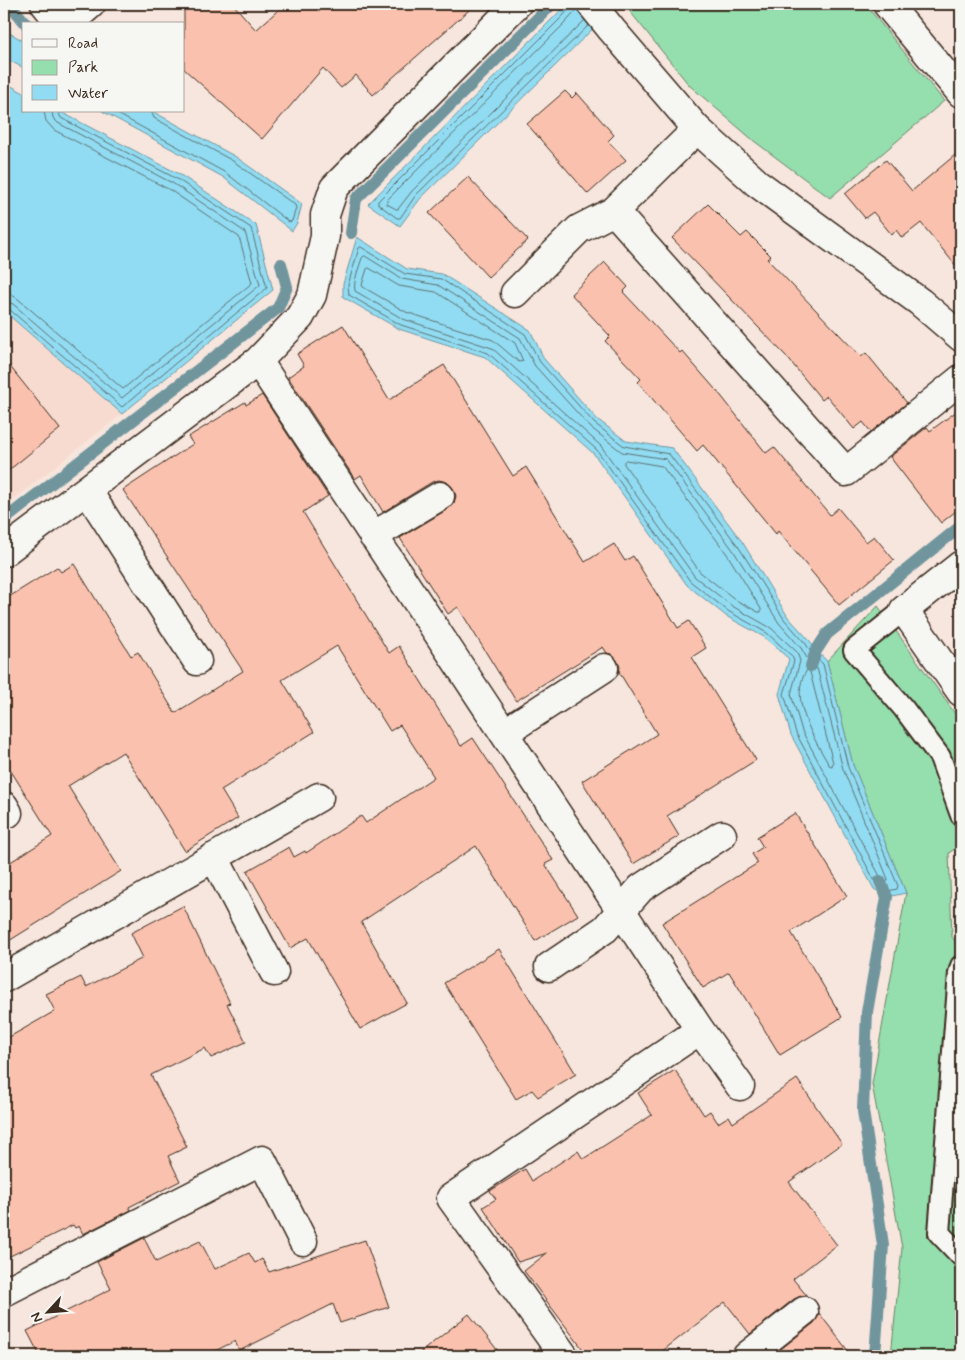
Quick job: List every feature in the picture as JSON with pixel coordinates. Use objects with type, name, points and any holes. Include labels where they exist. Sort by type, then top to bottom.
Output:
[{"type":"street","points":[[45,4],[59,22]]},
{"type":"street","points":[[70,22],[91,4]]},
{"type":"street","points":[[4,552],[258,361],[300,317],[312,295],[334,188],[517,4]]},
{"type":"street","points":[[592,4],[697,129],[757,183],[920,302],[961,337]]},
{"type":"street","points":[[888,4],[960,88]]},
{"type":"street","points":[[515,293],[579,229],[614,212],[697,129]]},
{"type":"street","points":[[614,212],[846,472],[961,379]]},
{"type":"street","points":[[258,361],[700,1030],[740,1086]]},
{"type":"street","points":[[87,490],[197,661]]},
{"type":"street","points":[[373,536],[440,496]]},
{"type":"street","points":[[961,566],[904,610],[961,692]]},
{"type":"street","points":[[504,733],[604,668]]},
{"type":"street","points":[[4,978],[319,797]]},
{"type":"street","points":[[549,967],[605,929],[641,888],[722,835]]},
{"type":"street","points":[[214,857],[274,972]]},
{"type":"street","points":[[564,1356],[451,1198],[700,1030]]},
{"type":"street","points":[[4,1292],[262,1160],[303,1241]]},
{"type":"street","points":[[747,1356],[804,1311]]},
{"type":"lane","points":[[904,610],[854,650],[904,708],[940,757],[961,815]]},
{"type":"lane","points":[[961,966],[939,1233],[961,1256]]},
{"type":"shaded area","points":[[4,311],[122,414],[4,507]]},
{"type":"green space","points":[[624,4],[865,4],[944,101],[830,198],[754,141],[689,85]]},
{"type":"green space","points":[[878,606],[961,722],[961,844],[949,853],[952,937],[961,949],[961,1356],[891,1356],[902,1248],[872,1084],[906,893],[853,765],[827,661]]},
{"type":"water","points":[[567,4],[618,4],[420,199],[400,226],[368,204]]},
{"type":"water","points":[[4,30],[22,40],[22,67],[4,58]]},
{"type":"water","points":[[4,82],[22,92],[22,112],[61,112],[179,174],[256,225],[273,290],[122,414],[4,311]]},
{"type":"water","points":[[104,112],[154,112],[236,157],[302,204],[297,223],[292,231],[223,177]]},
{"type":"water","points":[[357,237],[407,269],[442,274],[530,330],[544,359],[597,419],[626,441],[672,448],[743,543],[788,617],[810,641],[816,651],[827,661],[853,765],[906,893],[887,897],[874,889],[791,735],[779,694],[789,659],[764,637],[726,616],[687,585],[594,454],[485,357],[399,329],[343,297],[343,284]]},
{"type":"building","points":[[184,4],[233,4],[256,30],[285,4],[476,4],[373,95],[356,75],[341,88],[323,68],[262,139],[185,70]]},
{"type":"building","points":[[565,91],[572,98],[577,93],[614,135],[608,141],[626,160],[588,194],[527,124]]},
{"type":"building","points":[[961,150],[961,272],[921,223],[902,238],[896,230],[892,235],[873,212],[865,218],[845,194],[886,160],[912,191]]},
{"type":"building","points":[[468,177],[528,240],[488,277],[429,213]]},
{"type":"building","points":[[708,204],[741,237],[747,232],[771,256],[767,259],[861,357],[866,353],[907,403],[871,432],[863,422],[854,429],[827,396],[822,400],[786,356],[672,238]]},
{"type":"building","points":[[605,262],[628,287],[623,292],[680,353],[682,351],[722,397],[766,453],[774,447],[830,515],[838,508],[866,542],[874,536],[894,560],[839,605],[778,531],[776,534],[703,445],[697,451],[638,382],[641,379],[605,341],[610,336],[571,294]]},
{"type":"building","points":[[343,325],[389,400],[444,365],[513,476],[526,467],[585,562],[614,544],[625,561],[633,556],[678,628],[689,621],[706,648],[692,657],[756,760],[667,816],[679,836],[633,864],[582,781],[657,734],[619,672],[620,667],[617,660],[607,653],[603,647],[516,701],[458,607],[448,614],[400,538],[448,509],[454,503],[456,496],[453,488],[447,482],[439,480],[432,482],[383,512],[361,475],[355,479],[288,377],[304,366],[297,354]]},
{"type":"building","points":[[4,359],[60,429],[4,474]]},
{"type":"building","points":[[262,395],[328,496],[303,512],[389,653],[399,646],[461,746],[473,738],[553,860],[545,864],[578,915],[535,941],[476,846],[361,922],[407,1003],[360,1029],[308,938],[290,948],[247,871],[289,847],[294,857],[305,851],[306,853],[361,816],[366,823],[434,777],[400,725],[390,731],[337,646],[282,680],[314,732],[221,790],[238,818],[185,851],[123,752],[68,786],[121,871],[4,944],[4,866],[52,836],[4,760],[4,600],[57,567],[61,572],[74,564],[131,656],[138,652],[175,713],[243,671],[123,490],[193,444],[188,437],[245,402],[246,405]]},
{"type":"building","points":[[961,408],[961,507],[941,523],[890,457],[927,427],[930,431]]},
{"type":"building","points":[[795,813],[847,896],[791,932],[842,1017],[780,1055],[729,972],[703,988],[662,923],[758,863],[752,854],[763,847],[757,837]]},
{"type":"building","points":[[183,906],[230,1003],[227,1004],[246,1042],[211,1058],[205,1048],[151,1075],[187,1147],[168,1156],[180,1181],[129,1207],[131,1210],[83,1234],[79,1226],[75,1228],[73,1225],[4,1259],[4,1040],[55,1011],[46,994],[81,977],[86,987],[143,958],[131,933]]},
{"type":"building","points":[[499,949],[576,1074],[538,1097],[532,1090],[516,1099],[444,983]]},
{"type":"building","points":[[675,1070],[704,1115],[710,1111],[718,1123],[729,1116],[733,1123],[797,1079],[842,1144],[789,1182],[837,1245],[793,1279],[807,1296],[794,1299],[750,1334],[725,1302],[656,1356],[588,1356],[524,1271],[547,1253],[518,1262],[483,1207],[496,1199],[490,1191],[525,1169],[532,1181],[578,1151],[583,1159],[652,1115],[638,1093]]},
{"type":"building","points":[[144,1238],[156,1262],[200,1241],[215,1269],[249,1253],[255,1263],[262,1259],[269,1272],[365,1240],[389,1307],[340,1323],[333,1304],[239,1351],[235,1341],[205,1356],[40,1356],[27,1331],[111,1289],[97,1262]]},
{"type":"building","points":[[819,1313],[852,1356],[772,1356],[814,1323]]},
{"type":"building","points":[[469,1314],[502,1356],[416,1356]]},
{"type":"waterway","points":[[10,4],[24,22]]},
{"type":"waterway","points":[[351,233],[356,199],[552,4]]},
{"type":"waterway","points":[[4,520],[278,308],[287,287],[281,264]]},
{"type":"waterway","points":[[811,666],[816,651],[827,634],[961,526]]},
{"type":"waterway","points":[[875,1356],[883,1245],[863,1111],[867,1012],[887,897],[880,881]]}]
